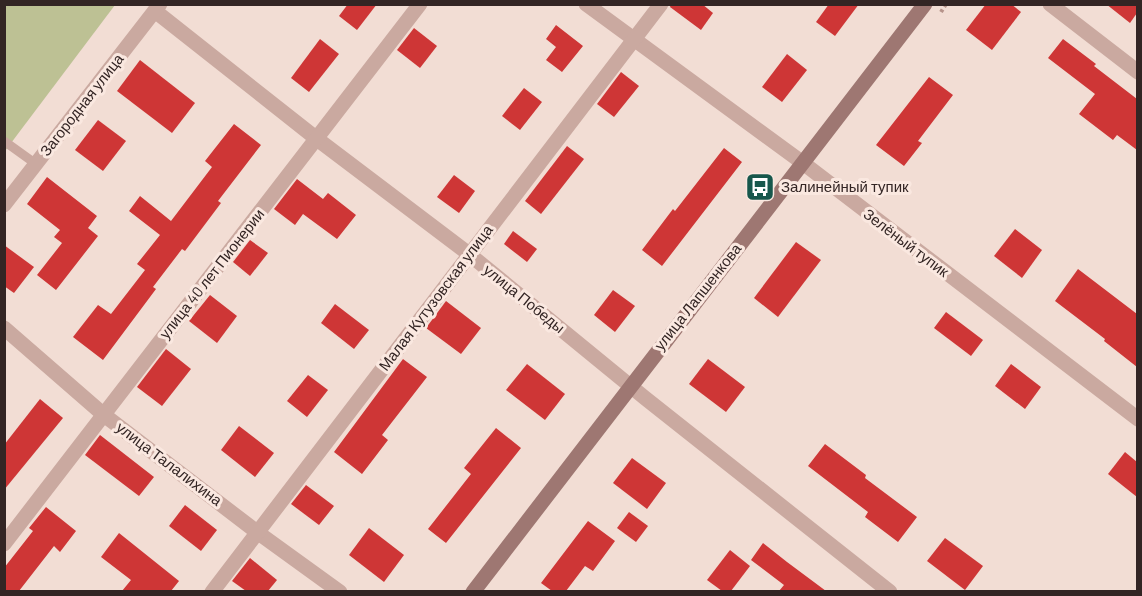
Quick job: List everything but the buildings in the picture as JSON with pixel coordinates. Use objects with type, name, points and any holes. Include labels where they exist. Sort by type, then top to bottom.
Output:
[{"type":"street","name":"улица 40 лет Пионерии","points":[[4,544],[420,4]]},
{"type":"street","name":"Зелёный тупик","points":[[586,4],[803,163],[1137,419]]},
{"type":"street","name":"Малая Кутузовская улица","points":[[212,591],[661,4]]},
{"type":"street","name":"улица Лапшенкова","points":[[473,591],[925,4]]},
{"type":"street","points":[[1050,4],[1137,72]]},
{"type":"street","name":"улица Победы","points":[[157,8],[317,139],[469,254],[630,386],[890,591]]},
{"type":"street","name":"Загородная улица","points":[[4,205],[157,8]]},
{"type":"street","name":"улица Талалихина","points":[[4,328],[104,415],[257,532],[340,591]]},
{"type":"lane","points":[[4,141],[36,164]]},
{"type":"green space","points":[[5,5],[115,5],[5,151]]},
{"type":"place","name":"Залинейный тупик","points":[[760,187]]}]
